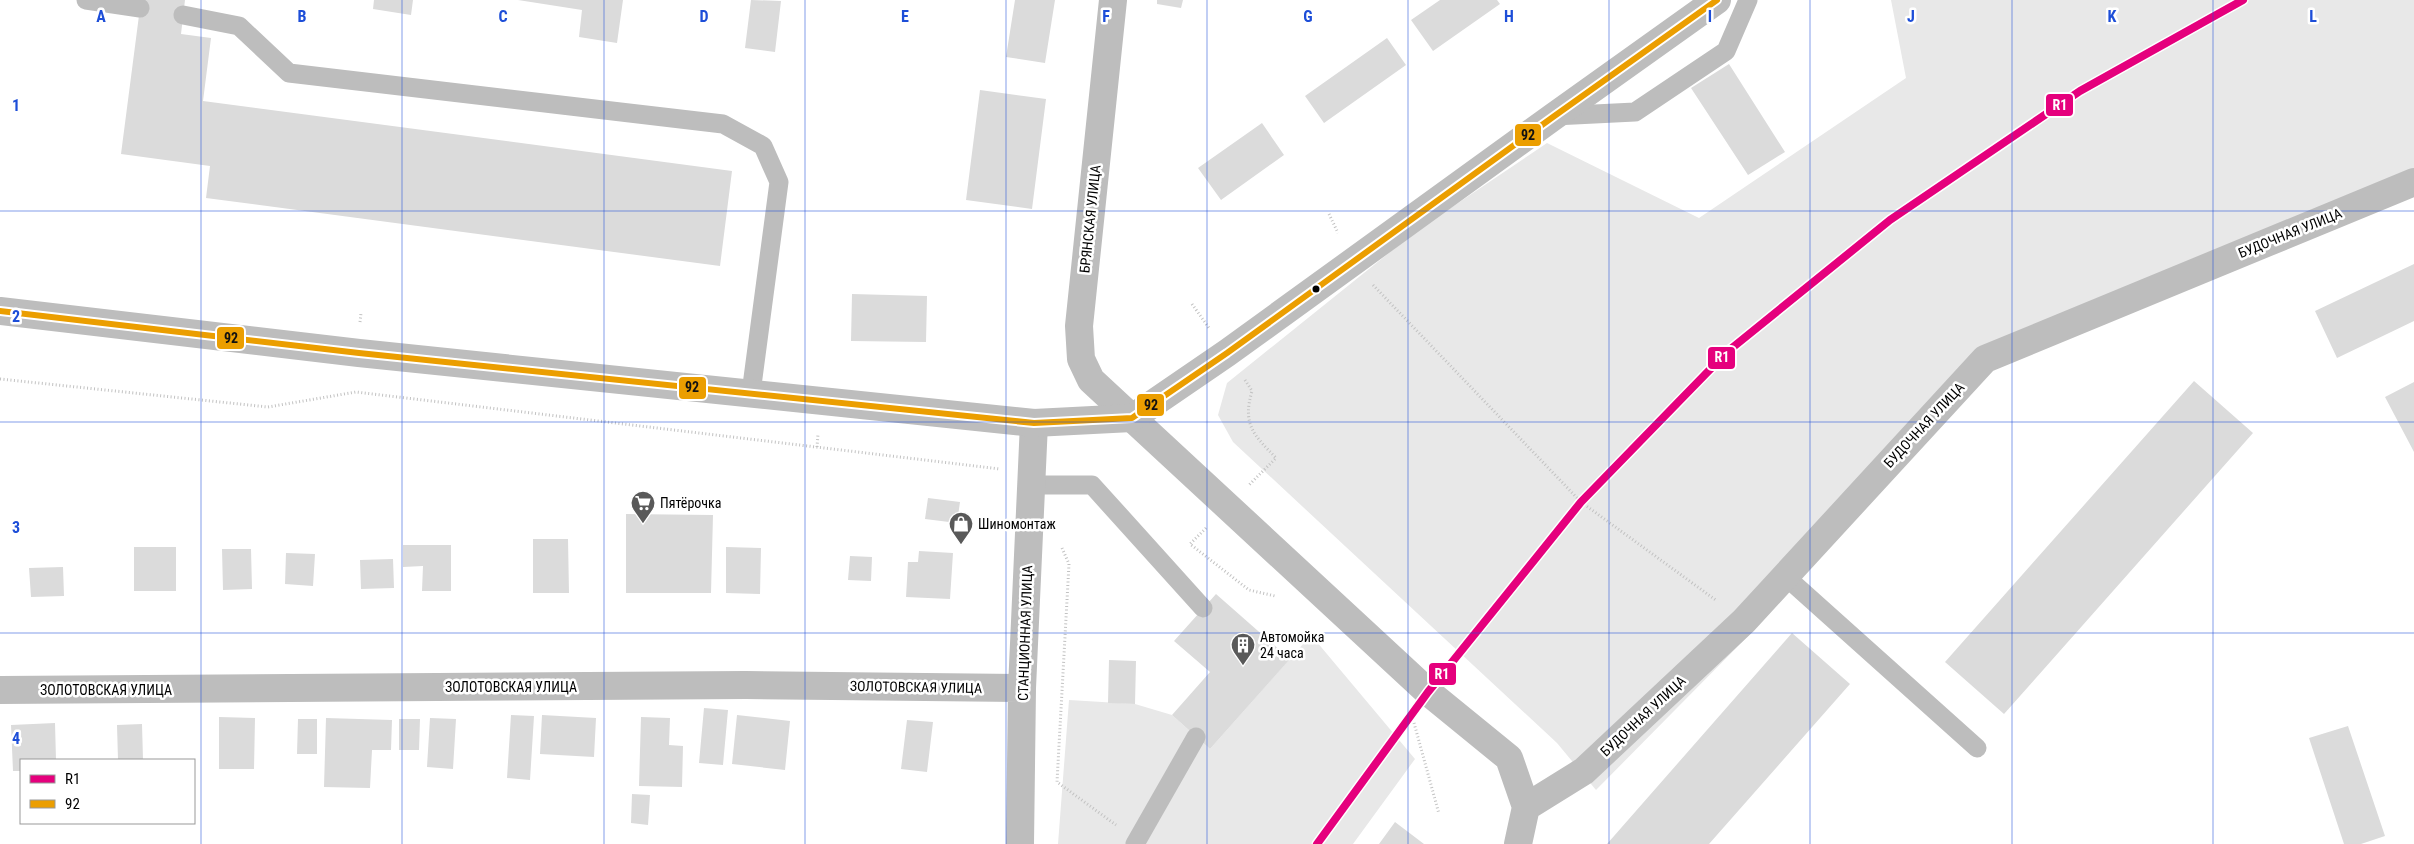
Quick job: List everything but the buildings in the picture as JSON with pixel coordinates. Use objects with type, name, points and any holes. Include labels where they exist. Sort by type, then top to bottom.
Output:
[{"type":"street","name":"БРЯНСКАЯ УЛИЦА","points":[[1113,0],[1079,326],[1081,359],[1091,380],[1428,692],[1510,758],[1526,807]]},
{"type":"street","points":[[0,311],[359,353],[1034,423],[1132,418],[1227,353],[1552,116],[1718,0]]},
{"type":"street","name":"БУДОЧНАЯ УЛИЦА","points":[[1526,807],[1584,771],[1744,621],[1986,359],[2414,182]]},
{"type":"street","name":"СТАНЦИОННАЯ УЛИЦА","points":[[1020,844],[1022,688],[1034,423]]},
{"type":"street","name":"ЗОЛОТОВСКАЯ УЛИЦА","points":[[0,690],[746,685],[1022,688]]},
{"type":"street","points":[[1518,844],[1526,807]]},
{"type":"lane","points":[[86,0],[140,8]]},
{"type":"lane","points":[[1552,116],[1635,112],[1726,51],[1748,0]]},
{"type":"lane","points":[[184,15],[239,26],[289,73],[724,124],[764,146],[779,182],[751,393]]},
{"type":"lane","points":[[1031,484],[1092,485],[1203,608]]},
{"type":"lane","points":[[1785,576],[1977,748]]},
{"type":"lane","points":[[1137,842],[1196,736]]},
{"type":"path","points":[[1329,214],[1350,262],[1581,502],[1744,621]]},
{"type":"path","points":[[1192,304],[1252,390],[1247,408],[1253,434],[1276,458],[1190,544],[1249,590],[1277,596]]},
{"type":"path","points":[[0,379],[268,407],[356,392],[1008,470],[1031,484]]},
{"type":"path","points":[[1061,546],[1069,564],[1057,782],[1137,842]]},
{"type":"path","points":[[1411,718],[1414,722],[1439,814]]},
{"type":"shaded area","points":[[1891,0],[2414,0],[2414,185],[1991,363],[1754,630],[1596,790],[1557,743],[1233,442],[1218,415],[1227,383],[1415,232],[1547,143],[1699,218],[1906,78]]},
{"type":"shaded area","points":[[1311,635],[1415,759],[1353,844],[1058,844],[1069,700],[1135,704],[1172,715],[1210,749]]},
{"type":"transit line","name":"92","points":[[0,311],[359,353],[1034,423],[1132,418],[1227,353],[1717,0]]},
{"type":"transit line","name":"R1","points":[[1317,844],[1428,692],[1581,502],[1727,352],[1890,220],[2080,91],[2243,0]]},
{"type":"place","name":"Пятёрочка","points":[[643,524]]},
{"type":"place","name":"Шиномонтаж","points":[[961,545]]},
{"type":"place","name":"Автомойка 24 часа","points":[[1243,666]]}]
